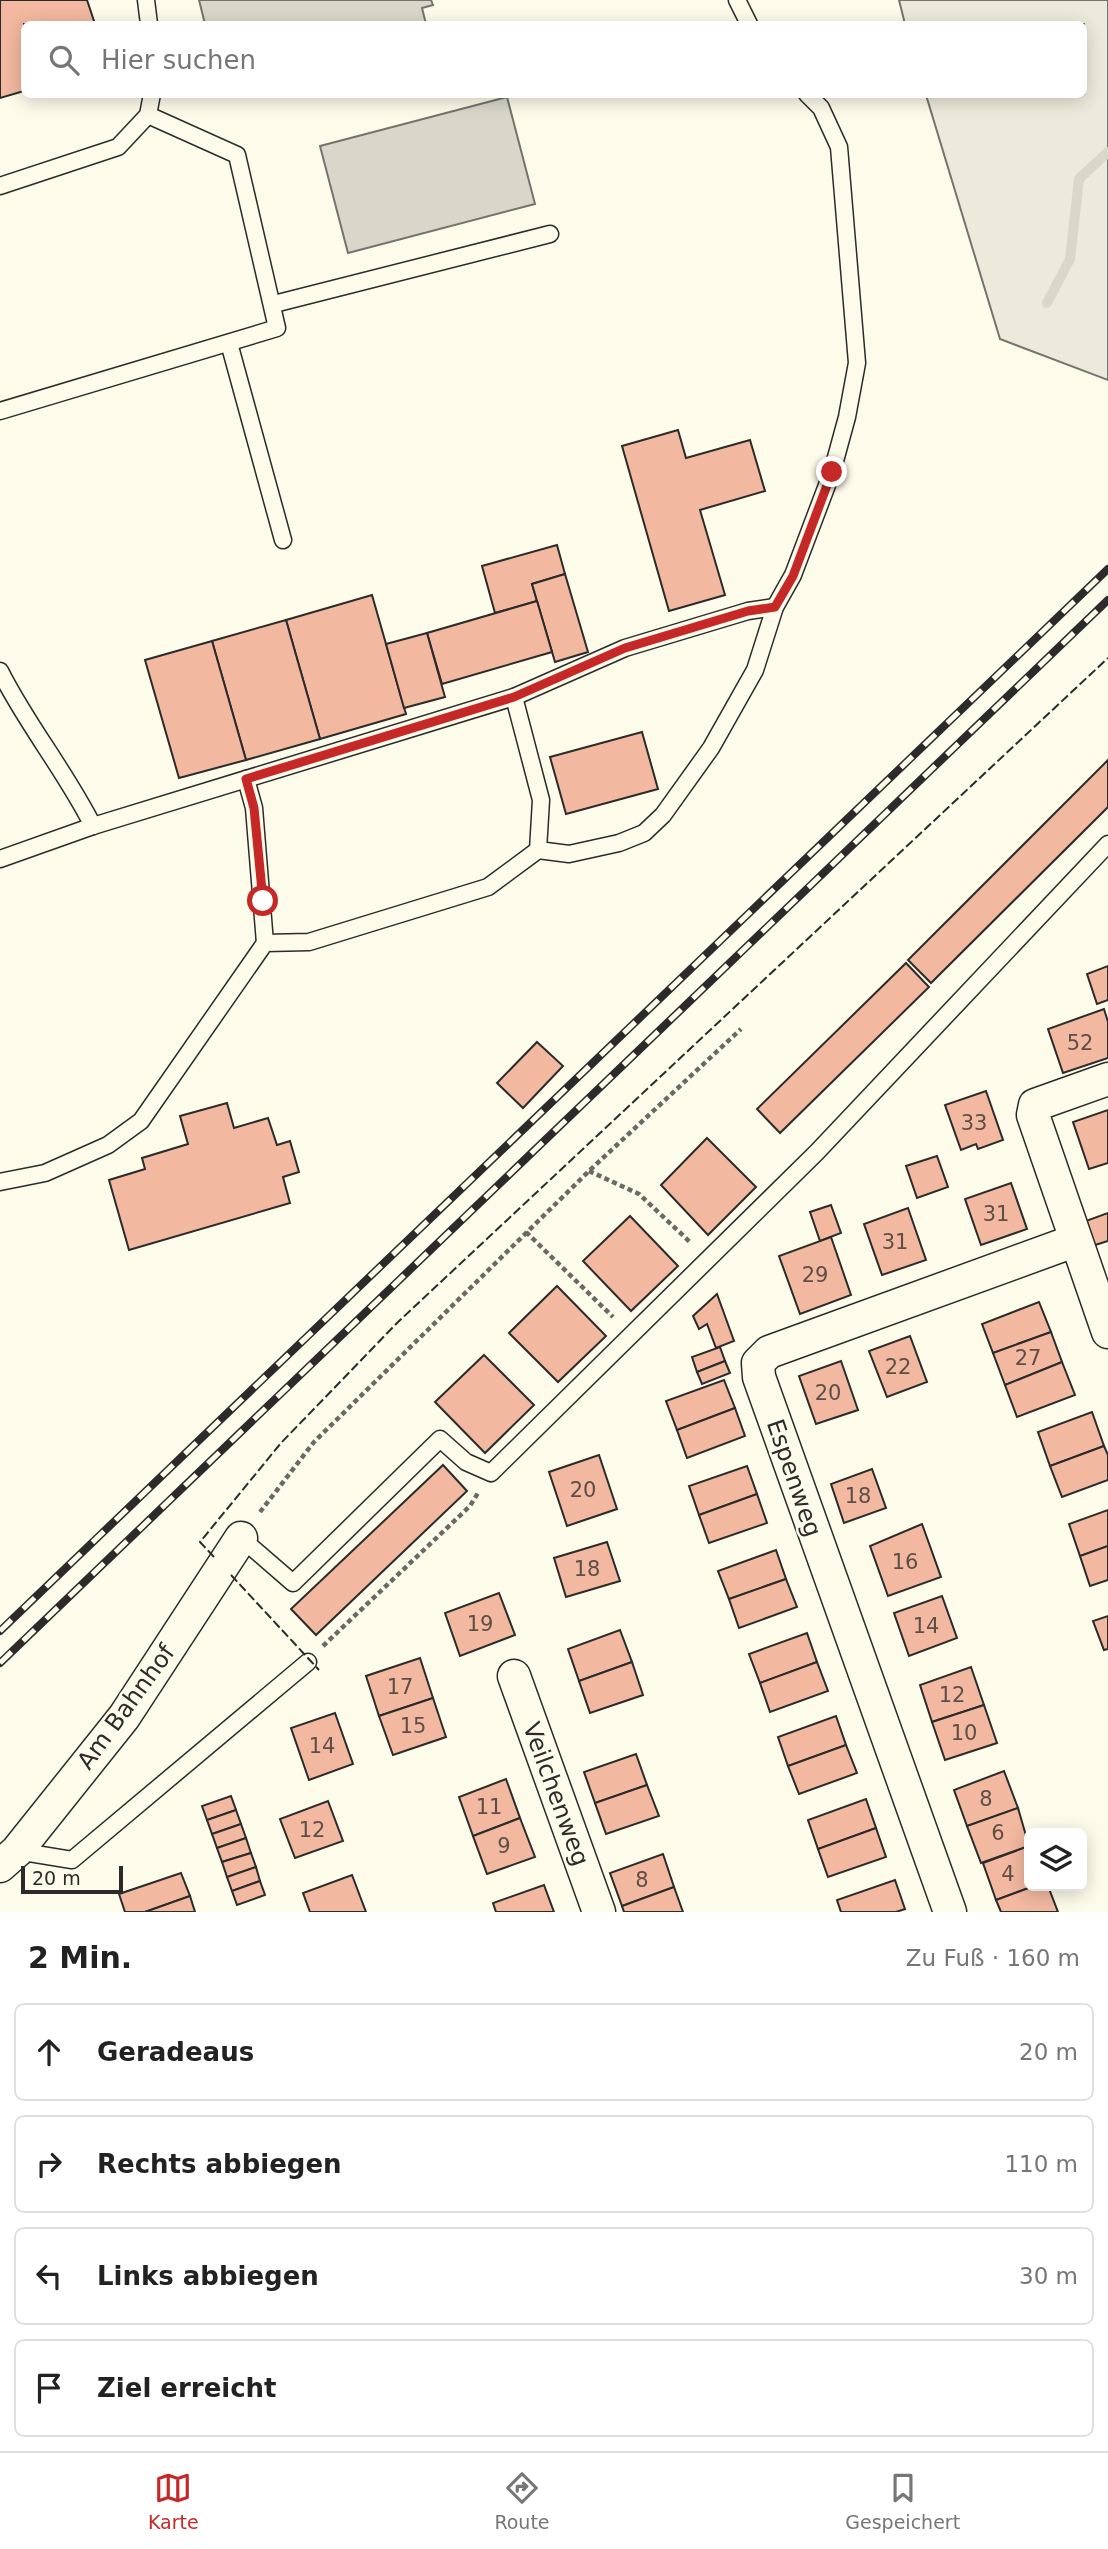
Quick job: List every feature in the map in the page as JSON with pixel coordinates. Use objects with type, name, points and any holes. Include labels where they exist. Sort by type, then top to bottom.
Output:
[{"type":"street","points":[[1108,1079],[1035,1105],[1033,1115],[1074,1241],[1108,1332]]},
{"type":"street","name":"Espenweg","points":[[950,1912],[777,1430],[759,1377],[758,1363],[769,1352],[1074,1241]]},
{"type":"street","name":"Am Bahnhof","points":[[8,1859],[124,1717],[241,1538]]},
{"type":"street","name":"Veilchenweg","points":[[514,1676],[598,1912]]},
{"type":"lane","points":[[146,0],[149,21]]},
{"type":"lane","points":[[737,0],[748,21]]},
{"type":"lane","points":[[0,186],[118,147],[148,115],[151,98]]},
{"type":"lane","points":[[265,943],[309,942],[488,887],[538,850],[569,853],[619,843],[644,832],[663,815],[711,748],[755,670],[775,607],[793,576],[832,472],[847,417],[856,363],[839,147],[821,108],[811,98]]},
{"type":"lane","points":[[0,411],[277,328],[274,304],[237,155],[148,115]]},
{"type":"lane","points":[[274,304],[551,234]]},
{"type":"lane","points":[[229,343],[283,540]]},
{"type":"lane","points":[[0,859],[93,826],[514,697],[625,648],[748,611],[775,607]]},
{"type":"lane","points":[[0,671],[15,702],[79,797],[93,826]]},
{"type":"lane","points":[[514,697],[541,800],[538,850]]},
{"type":"lane","points":[[0,1182],[45,1173],[108,1145],[141,1121],[265,943],[254,808],[246,779]]},
{"type":"lane","points":[[241,1538],[293,1583],[440,1439],[466,1462],[491,1473],[826,1142],[1108,844]]},
{"type":"lane","points":[[8,1859],[72,1860],[307,1662]]},
{"type":"path","points":[[241,1538],[314,1442],[589,1171],[741,1029]]},
{"type":"path","points":[[589,1171],[639,1194],[708,1259]]},
{"type":"path","points":[[526,1232],[572,1274],[630,1336]]},
{"type":"path","points":[[307,1662],[470,1506],[491,1473]]},
{"type":"shaded area","points":[[199,0],[431,0],[433,5],[422,8],[425,21],[204,21]]},
{"type":"shaded area","points":[[899,0],[1108,0],[1108,380],[1000,339],[927,98],[1087,98],[1087,21],[904,21]]},
{"type":"shaded area","points":[[507,98],[535,204],[348,253],[320,146]]},
{"type":"building","points":[[0,0],[87,0],[94,21],[21,21],[21,92],[0,98]]},
{"type":"building","points":[[678,430],[686,458],[750,440],[765,491],[700,510],[725,595],[669,611],[622,446]]},
{"type":"building","points":[[557,545],[565,574],[532,584],[537,601],[495,613],[482,566]]},
{"type":"building","points":[[565,574],[588,652],[555,662],[532,584]]},
{"type":"building","points":[[372,595],[406,714],[320,739],[286,620]]},
{"type":"building","points":[[537,601],[552,652],[442,684],[427,633]]},
{"type":"building","points":[[286,620],[320,739],[246,760],[212,641]]},
{"type":"building","points":[[427,633],[445,697],[404,708],[386,644]]},
{"type":"building","points":[[212,641],[246,760],[179,778],[145,660]]},
{"type":"building","points":[[642,732],[658,789],[566,814],[550,757]]},
{"type":"building","points":[[1108,760],[1108,807],[931,983],[908,960]]},
{"type":"building","points":[[906,963],[929,987],[780,1133],[757,1109]]},
{"type":"building","points":[[1108,966],[1108,1000],[1097,1004],[1087,974]]},
{"type":"building","points":[[1104,1009],[1108,1022],[1108,1058],[1063,1073],[1048,1029]]},
{"type":"building","points":[[537,1042],[563,1066],[523,1108],[497,1083]]},
{"type":"building","points":[[986,1091],[1003,1140],[978,1149],[976,1144],[961,1150],[945,1105]]},
{"type":"building","points":[[227,1103],[234,1128],[268,1118],[277,1145],[290,1141],[299,1172],[283,1177],[290,1203],[129,1250],[109,1180],[145,1169],[142,1158],[188,1144],[180,1116]]},
{"type":"building","points":[[1108,1110],[1108,1163],[1089,1169],[1073,1122]]},
{"type":"building","points":[[707,1138],[756,1187],[708,1235],[661,1185]]},
{"type":"building","points":[[937,1156],[948,1187],[917,1198],[906,1166]]},
{"type":"building","points":[[1011,1183],[1027,1229],[981,1245],[965,1199]]},
{"type":"building","points":[[831,1205],[841,1233],[820,1241],[810,1212]]},
{"type":"building","points":[[908,1208],[926,1260],[882,1275],[864,1224]]},
{"type":"building","points":[[1108,1213],[1108,1241],[1092,1246],[1083,1222]]},
{"type":"building","points":[[630,1216],[678,1266],[631,1311],[583,1261]]},
{"type":"building","points":[[831,1237],[851,1295],[800,1314],[779,1256]]},
{"type":"building","points":[[557,1286],[606,1336],[558,1382],[509,1333]]},
{"type":"building","points":[[717,1294],[734,1341],[716,1348],[707,1324],[699,1329],[693,1316]]},
{"type":"building","points":[[1039,1302],[1051,1332],[993,1353],[982,1324]]},
{"type":"building","points":[[1051,1332],[1062,1362],[1005,1385],[993,1353]]},
{"type":"building","points":[[910,1336],[927,1382],[887,1397],[869,1351]]},
{"type":"building","points":[[720,1347],[725,1361],[697,1372],[692,1357]]},
{"type":"building","points":[[484,1355],[534,1405],[485,1453],[435,1402]]},
{"type":"building","points":[[725,1361],[730,1373],[702,1384],[697,1372]]},
{"type":"building","points":[[841,1361],[858,1410],[816,1424],[799,1376]]},
{"type":"building","points":[[1062,1362],[1075,1395],[1017,1417],[1005,1385]]},
{"type":"building","points":[[724,1380],[735,1408],[677,1430],[666,1401]]},
{"type":"building","points":[[735,1408],[745,1436],[687,1458],[677,1430]]},
{"type":"building","points":[[1092,1412],[1104,1446],[1050,1466],[1038,1432]]},
{"type":"building","points":[[1104,1446],[1108,1455],[1108,1480],[1062,1497],[1050,1466]]},
{"type":"building","points":[[599,1455],[617,1509],[567,1526],[549,1472]]},
{"type":"building","points":[[443,1465],[467,1491],[316,1635],[291,1609]]},
{"type":"building","points":[[747,1466],[757,1494],[699,1515],[689,1486]]},
{"type":"building","points":[[872,1469],[886,1508],[844,1523],[831,1484]]},
{"type":"building","points":[[757,1494],[767,1523],[709,1543],[699,1515]]},
{"type":"building","points":[[1108,1510],[1108,1546],[1080,1556],[1069,1524]]},
{"type":"building","points":[[922,1524],[941,1577],[888,1596],[870,1546]]},
{"type":"building","points":[[607,1542],[620,1581],[566,1597],[554,1558]]},
{"type":"building","points":[[1108,1546],[1108,1580],[1090,1586],[1080,1556]]},
{"type":"building","points":[[776,1550],[786,1579],[729,1599],[718,1571]]},
{"type":"building","points":[[786,1579],[797,1607],[739,1628],[729,1599]]},
{"type":"building","points":[[499,1593],[515,1635],[460,1656],[445,1613]]},
{"type":"building","points":[[942,1596],[957,1638],[909,1656],[894,1613]]},
{"type":"building","points":[[1108,1616],[1108,1649],[1104,1650],[1093,1621]]},
{"type":"building","points":[[620,1630],[632,1662],[579,1681],[568,1649]]},
{"type":"building","points":[[807,1633],[817,1662],[760,1683],[749,1654]]},
{"type":"building","points":[[420,1658],[433,1698],[379,1716],[366,1676]]},
{"type":"building","points":[[632,1662],[643,1695],[590,1713],[579,1681]]},
{"type":"building","points":[[817,1662],[828,1691],[770,1712],[760,1683]]},
{"type":"building","points":[[971,1667],[984,1705],[932,1722],[920,1685]]},
{"type":"building","points":[[433,1698],[446,1737],[393,1755],[379,1716]]},
{"type":"building","points":[[984,1705],[997,1743],[945,1760],[932,1722]]},
{"type":"building","points":[[335,1713],[353,1764],[309,1780],[291,1728]]},
{"type":"building","points":[[836,1716],[846,1745],[788,1766],[778,1737]]},
{"type":"building","points":[[846,1745],[857,1773],[799,1794],[788,1766]]},
{"type":"building","points":[[636,1754],[647,1785],[595,1803],[584,1772]]},
{"type":"building","points":[[1004,1771],[1018,1808],[967,1826],[954,1790]]},
{"type":"building","points":[[506,1779],[520,1818],[473,1836],[459,1797]]},
{"type":"building","points":[[647,1785],[659,1816],[606,1834],[595,1803]]},
{"type":"building","points":[[231,1796],[236,1810],[207,1820],[202,1806]]},
{"type":"building","points":[[866,1799],[876,1828],[818,1849],[808,1820]]},
{"type":"building","points":[[328,1801],[343,1841],[295,1858],[280,1819]]},
{"type":"building","points":[[1018,1808],[1024,1829],[1024,1848],[981,1863],[967,1826]]},
{"type":"building","points":[[236,1810],[241,1824],[212,1834],[207,1820]]},
{"type":"building","points":[[520,1818],[535,1857],[487,1874],[473,1836]]},
{"type":"building","points":[[241,1824],[246,1838],[217,1848],[212,1834]]},
{"type":"building","points":[[876,1828],[886,1857],[828,1877],[818,1849]]},
{"type":"building","points":[[246,1838],[251,1853],[222,1862],[217,1848]]},
{"type":"building","points":[[1024,1848],[1024,1890],[996,1900],[983,1863]]},
{"type":"building","points":[[251,1853],[256,1867],[227,1877],[222,1862]]},
{"type":"building","points":[[663,1854],[674,1887],[622,1906],[610,1873]]},
{"type":"building","points":[[256,1867],[260,1881],[232,1891],[227,1877]]},
{"type":"building","points":[[181,1873],[190,1896],[145,1912],[125,1912],[119,1894]]},
{"type":"building","points":[[352,1875],[366,1912],[310,1912],[303,1893]]},
{"type":"building","points":[[895,1880],[905,1909],[896,1912],[841,1912],[837,1900]]},
{"type":"building","points":[[260,1881],[265,1895],[237,1905],[232,1891]]},
{"type":"building","points":[[544,1885],[554,1912],[496,1912],[493,1903]]},
{"type":"building","points":[[674,1887],[683,1912],[624,1912],[622,1906]]},
{"type":"building","points":[[1024,1890],[1050,1891],[1058,1912],[1001,1912],[996,1900]]},
{"type":"building","points":[[190,1896],[195,1912],[145,1912]]},
{"type":"waterway","points":[[1047,303],[1070,259],[1079,179],[1108,152]]},
{"type":"railway","points":[[0,1631],[1108,569]]},
{"type":"railway","points":[[0,1663],[1108,600]]},
{"type":"fence","points":[[214,1557],[200,1542],[281,1443],[398,1322],[1108,658]]},
{"type":"fence","points":[[231,1575],[319,1670]]},
{"type":"route","points":[[263,901],[254,808],[246,779],[514,697],[625,648],[748,611],[775,607],[793,576],[832,472]]}]
